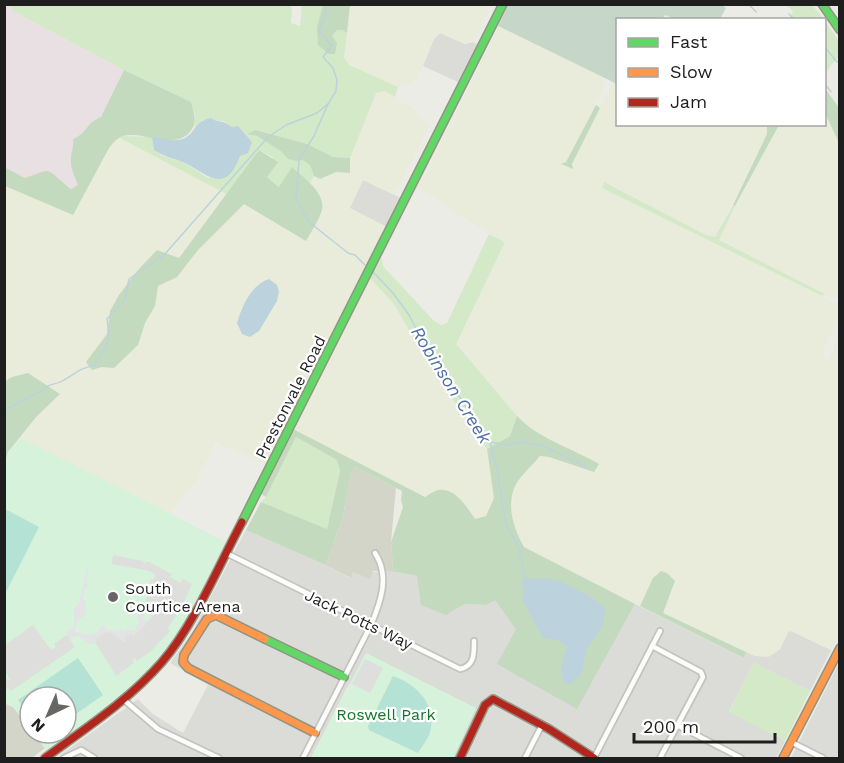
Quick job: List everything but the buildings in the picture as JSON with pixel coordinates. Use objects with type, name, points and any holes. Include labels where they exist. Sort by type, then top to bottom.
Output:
[{"type":"main road","name":"Prestonvale Road","points":[[45,759],[124,700],[163,661],[184,632],[503,4]]},
{"type":"main road","points":[[822,4],[840,30]]},
{"type":"main road","points":[[315,733],[188,668],[183,662],[184,655],[207,619],[216,615],[344,677]]},
{"type":"main road","points":[[783,759],[840,648]]},
{"type":"main road","points":[[460,759],[485,705],[490,700],[498,700],[594,758]]},
{"type":"street","name":"Jack Potts Way","points":[[226,553],[460,669],[466,667],[474,656],[474,640]]},
{"type":"street","points":[[303,759],[371,625],[382,593],[383,564],[375,553]]},
{"type":"street","points":[[594,758],[660,631]]},
{"type":"street","points":[[652,646],[701,672],[703,677],[660,759]]},
{"type":"street","points":[[124,700],[158,729],[219,759]]},
{"type":"street","points":[[525,759],[542,725]]},
{"type":"street","points":[[677,725],[741,759]]},
{"type":"street","points":[[791,742],[824,759]]},
{"type":"street","points":[[64,759],[81,750],[94,759]]},
{"type":"shaded area","points":[[4,5],[14,5],[11,10],[124,70],[101,117],[73,213],[5,178]]},
{"type":"shaded area","points":[[440,33],[465,44],[473,42],[478,45],[458,82],[423,66],[434,39]]},
{"type":"shaded area","points":[[363,180],[401,198],[387,227],[349,208]]},
{"type":"shaded area","points":[[355,467],[396,488],[391,542],[393,569],[396,572],[373,571],[370,579],[353,572],[351,578],[326,565],[343,516],[351,473]]},
{"type":"shaded area","points":[[246,530],[317,560],[350,578],[353,572],[396,572],[417,576],[464,604],[486,605],[495,599],[577,708],[635,604],[744,658],[746,652],[755,656],[780,649],[788,632],[791,631],[831,650],[810,691],[754,663],[729,711],[785,741],[776,758],[453,758],[469,722],[349,684],[311,758],[56,758],[74,745],[78,745],[78,742],[138,699],[153,714],[183,733],[208,685],[170,663],[192,632]]},
{"type":"shaded area","points":[[113,555],[143,561],[144,565],[145,562],[149,562],[172,574],[170,577],[181,583],[183,579],[192,584],[168,628],[170,631],[151,651],[137,661],[135,658],[132,660],[134,663],[116,676],[95,642],[96,639],[106,632],[114,634],[123,642],[126,641],[124,638],[131,633],[133,636],[147,623],[155,614],[144,607],[148,595],[152,595],[148,593],[150,579],[154,580],[155,574],[112,564]]},
{"type":"shaded area","points":[[87,567],[86,582],[89,585],[84,590],[83,599],[86,603],[84,616],[77,620],[75,632],[92,635],[99,631],[102,625],[105,629],[119,632],[120,628],[123,632],[125,629],[135,631],[140,620],[137,619],[138,613],[143,614],[144,607],[146,607],[143,619],[147,621],[154,612],[152,618],[137,633],[133,636],[130,633],[124,638],[126,641],[123,642],[114,634],[106,632],[90,644],[79,636],[69,638],[66,633],[74,627],[74,608],[79,604]]},
{"type":"shaded area","points":[[33,625],[51,650],[56,647],[54,644],[67,635],[75,647],[11,691],[8,688],[5,690],[4,676],[11,680],[5,674],[5,645]]},
{"type":"shaded area","points":[[365,659],[383,668],[370,693],[352,684]]},
{"type":"shaded area","points":[[839,663],[839,758],[791,758]]},
{"type":"shaded area","points":[[4,703],[13,707],[18,713],[18,745],[43,745],[45,748],[32,758],[5,758]]},
{"type":"green space","points":[[14,4],[290,5],[292,8],[291,23],[300,26],[302,5],[323,5],[332,36],[336,30],[343,30],[347,33],[344,58],[349,65],[398,87],[395,97],[385,91],[376,93],[350,158],[333,157],[307,144],[257,130],[248,134],[257,136],[282,151],[288,159],[296,161],[303,159],[310,165],[314,176],[310,183],[292,167],[280,187],[267,177],[273,157],[259,150],[228,195],[120,138],[123,136],[152,137],[154,150],[161,155],[183,162],[208,178],[236,166],[240,156],[252,142],[238,126],[232,127],[224,121],[202,120],[194,128],[195,115],[191,102],[124,70],[11,10]]},
{"type":"green space","points":[[323,5],[350,5],[347,33],[337,30],[332,36],[337,43],[335,54],[329,54],[318,45],[317,27]]},
{"type":"green space","points":[[350,5],[491,5],[473,42],[465,44],[440,33],[434,39],[417,79],[398,87],[349,65],[344,59]]},
{"type":"green space","points":[[508,5],[722,5],[726,8],[721,18],[672,18],[665,15],[664,18],[616,18],[616,84],[498,26]]},
{"type":"green space","points":[[786,5],[812,5],[823,18],[790,18],[793,11]]},
{"type":"green space","points":[[826,23],[840,43],[839,56],[826,72]]},
{"type":"green space","points":[[498,26],[601,76],[605,82],[605,87],[566,162],[562,165],[573,168],[572,164],[613,82],[616,84],[616,126],[768,126],[767,134],[715,237],[706,235],[604,182],[602,188],[839,305],[839,316],[822,353],[827,361],[839,335],[840,633],[831,650],[791,631],[788,632],[780,649],[775,653],[768,657],[755,656],[663,613],[675,585],[653,578],[640,606],[524,547],[515,531],[511,512],[515,486],[540,456],[575,466],[581,454],[567,449],[525,425],[455,344],[505,242],[452,211],[431,195],[417,189]]},
{"type":"green space","points":[[124,70],[191,102],[195,121],[190,132],[175,140],[131,135],[119,138],[109,148],[73,215],[5,186],[4,167],[25,178],[46,171],[55,175],[71,189],[78,185],[71,166],[73,139],[101,117]]},
{"type":"green space","points":[[826,89],[839,108],[839,143],[826,115]]},
{"type":"green space","points":[[385,91],[398,101],[418,111],[419,117],[431,124],[394,195],[363,180],[350,208],[387,227],[266,465],[216,442],[195,483],[170,514],[21,438],[37,416],[60,394],[28,373],[5,381],[5,178],[73,213],[113,134],[245,204],[320,197],[310,183],[314,176],[320,179],[336,172],[350,173],[350,158],[376,93]]},
{"type":"green space","points":[[596,105],[600,108],[572,164],[573,169],[561,164],[566,162]]},
{"type":"green space","points":[[826,115],[839,143],[839,298],[832,297],[718,240],[778,126],[826,126]]},
{"type":"green space","points":[[767,126],[778,126],[735,206],[733,205],[767,134]]},
{"type":"green space","points":[[256,130],[307,144],[333,157],[350,158],[350,173],[336,172],[320,179],[314,176],[310,165],[303,160],[288,159],[281,151],[257,136],[247,134]]},
{"type":"green space","points":[[259,150],[278,162],[267,177],[279,187],[292,167],[313,186],[321,198],[322,210],[306,241],[244,204],[198,250],[177,277],[158,286],[155,306],[145,323],[138,345],[114,368],[102,367],[92,370],[86,362],[107,334],[110,311],[137,271],[157,250],[179,258]]},
{"type":"green space","points":[[604,182],[706,235],[715,237],[733,205],[735,206],[719,240],[825,294],[822,296],[602,188]]},
{"type":"green space","points":[[489,234],[505,242],[456,344],[517,416],[510,436],[487,449],[431,368],[394,304],[370,278],[382,258],[383,266],[434,321],[441,325],[447,323]]},
{"type":"green space","points":[[370,278],[394,304],[431,368],[487,449],[494,498],[486,516],[475,519],[465,503],[438,490],[425,497],[293,429]]},
{"type":"green space","points":[[28,373],[60,394],[37,416],[8,452],[5,463],[5,381]]},
{"type":"green space","points":[[517,416],[546,438],[599,464],[594,472],[540,456],[520,478],[512,494],[511,510],[514,525],[524,547],[635,604],[577,709],[497,664],[516,629],[495,600],[486,605],[464,604],[446,615],[421,605],[417,576],[393,570],[391,542],[403,507],[402,491],[355,467],[351,473],[343,516],[326,565],[246,530],[261,502],[327,529],[340,471],[337,460],[296,437],[266,497],[261,494],[293,429],[425,497],[438,490],[444,490],[460,499],[475,519],[486,516],[494,498],[487,449],[510,436]]},
{"type":"green space","points":[[296,437],[337,460],[340,471],[327,529],[261,502],[266,497]]},
{"type":"green space","points":[[21,438],[226,542],[186,617],[163,653],[135,685],[78,730],[78,685],[18,685],[18,713],[13,707],[5,703],[5,463],[8,452]]},
{"type":"green space","points":[[5,509],[39,527],[5,594]]},
{"type":"green space","points":[[661,571],[667,573],[675,581],[663,613],[746,652],[744,658],[640,606],[653,578]]},
{"type":"green space","name":"Roswell Park","points":[[366,653],[476,708],[453,758],[311,758]]},
{"type":"green space","points":[[78,658],[103,695],[78,713],[78,685],[39,685]]},
{"type":"green space","points":[[754,662],[810,691],[785,741],[729,712]]},
{"type":"green space","points":[[393,676],[417,690],[431,713],[430,732],[418,753],[369,730],[368,726]]},
{"type":"green space","points":[[42,745],[56,745],[47,751]]},
{"type":"water","points":[[211,118],[232,127],[238,126],[252,142],[248,153],[240,156],[235,168],[223,179],[216,179],[154,150],[152,137],[173,140],[185,138],[198,124]]},
{"type":"water","points":[[269,279],[277,285],[279,292],[277,301],[259,331],[250,337],[242,334],[237,323],[245,303],[257,286]]},
{"type":"water","points":[[525,578],[560,582],[588,596],[605,608],[603,625],[586,650],[582,673],[571,684],[565,684],[561,674],[567,646],[558,640],[543,638],[522,599],[522,580]]},
{"type":"waterway","name":"Robinson Creek","points":[[325,4],[326,13],[319,31],[332,46],[323,57],[333,68],[337,80],[336,91],[314,136],[299,160],[296,198],[309,222],[348,253],[355,255],[365,265]]},
{"type":"waterway","points":[[789,14],[793,18]]},
{"type":"waterway","points":[[826,48],[837,62],[840,60]]},
{"type":"waterway","points":[[4,411],[47,386],[61,382],[81,369],[95,365],[108,340],[107,319],[125,300],[129,279],[164,255],[268,137],[286,125],[317,113],[328,104]]},
{"type":"waterway","name":"Robinson Creek","points":[[373,272],[393,293],[409,315],[427,349],[490,442],[506,524],[518,546],[525,578]]},
{"type":"waterway","points":[[490,442],[507,445],[521,442],[541,445],[587,467]]},
{"type":"railway","points":[[748,4],[763,18]]},
{"type":"railway","points":[[826,86],[840,103]]},
{"type":"traffic: fast","points":[[242,522],[503,4]]},
{"type":"traffic: fast","points":[[822,4],[840,30]]},
{"type":"traffic: fast","points":[[265,639],[344,677]]},
{"type":"traffic: slow","points":[[265,639],[216,615],[207,619],[184,655],[183,662],[188,668],[315,733]]},
{"type":"traffic: slow","points":[[783,758],[840,648]]},
{"type":"traffic: jam","points":[[45,758],[136,689],[162,662],[185,631],[242,522]]},
{"type":"traffic: jam","points":[[460,758],[485,705],[493,699],[549,729],[594,758]]},
{"type":"place","name":"South Courtice Arena","points":[[113,597]]}]
